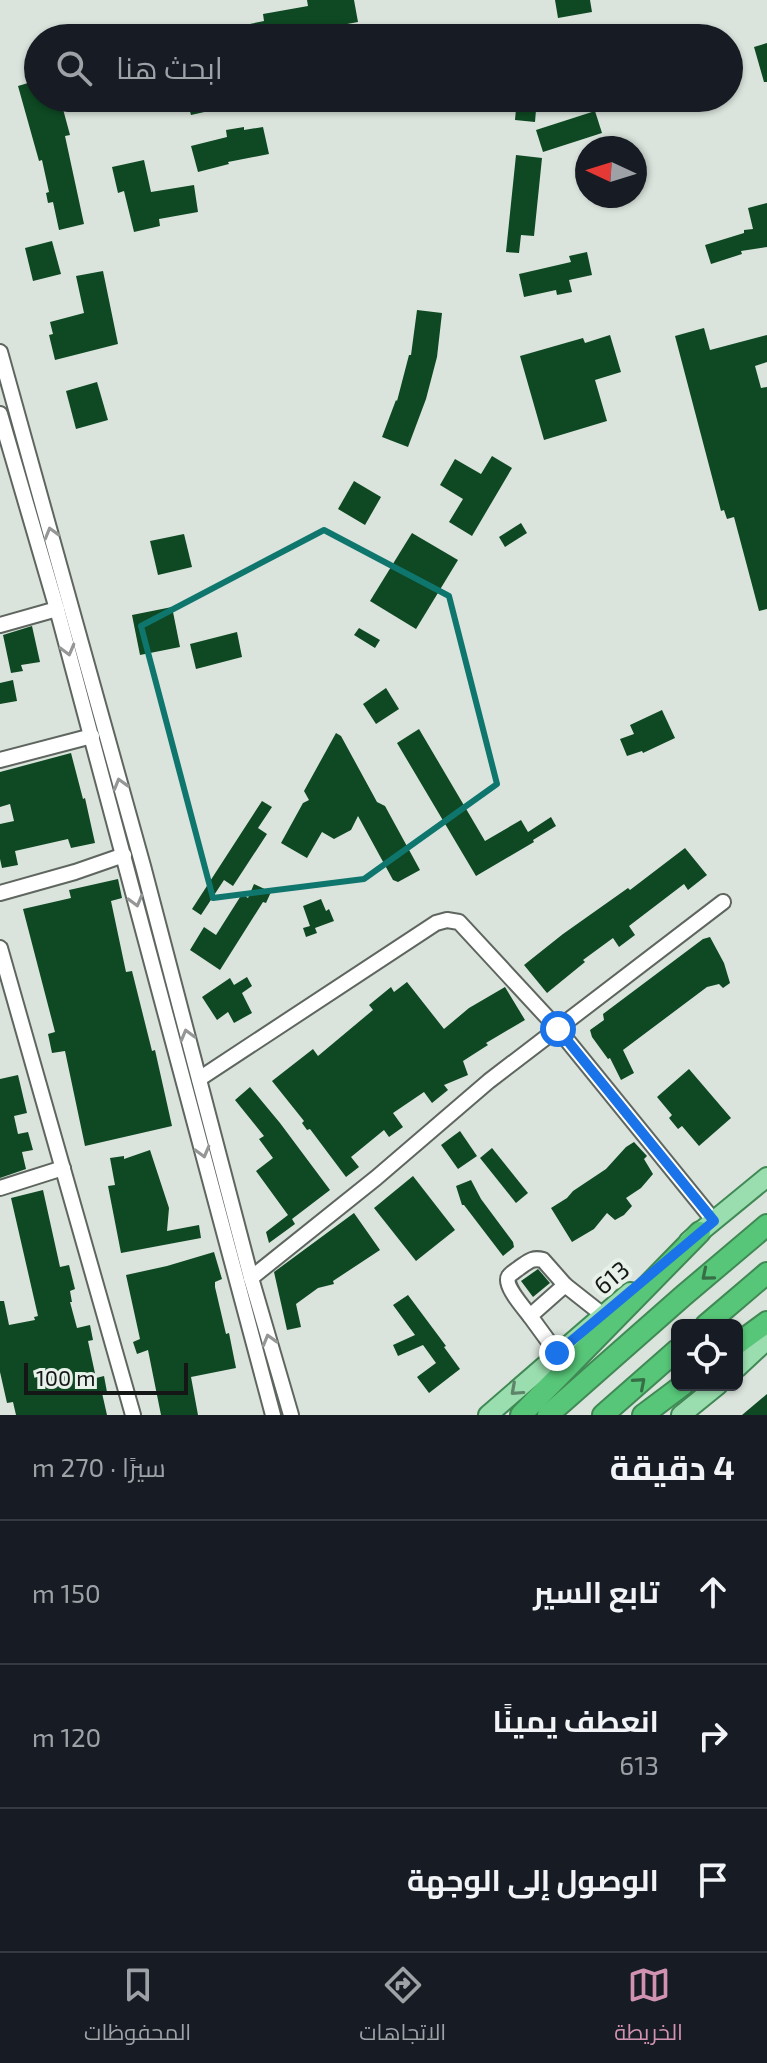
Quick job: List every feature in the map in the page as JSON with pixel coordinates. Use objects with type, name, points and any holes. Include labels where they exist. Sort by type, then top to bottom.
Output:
[{"type":"highway","points":[[548,1415],[767,1225]]},
{"type":"highway","points":[[521,1415],[707,1227]]},
{"type":"highway","points":[[713,1319],[767,1273]]},
{"type":"highway","points":[[743,1340],[767,1322]]},
{"type":"highway","points":[[603,1415],[671,1355]]},
{"type":"highway","points":[[643,1415],[675,1391]]},
{"type":"main road","name":"613","points":[[488,1415],[767,1177]]},
{"type":"main road","points":[[743,1362],[767,1340]]},
{"type":"main road","points":[[681,1415],[711,1391]]},
{"type":"street","points":[[0,352],[143,866],[251,1278],[291,1415]]},
{"type":"street","points":[[0,414],[92,736],[273,1415]]},
{"type":"street","points":[[0,625],[57,609]]},
{"type":"street","points":[[0,760],[92,736]]},
{"type":"street","points":[[0,893],[124,855]]},
{"type":"street","points":[[251,1278],[376,1178],[489,1081],[723,902]]},
{"type":"street","points":[[199,1079],[436,923],[447,920],[459,922],[558,1029],[707,1227]]},
{"type":"street","points":[[0,948],[133,1415]]},
{"type":"street","points":[[0,1188],[63,1168]]},
{"type":"street","points":[[557,1353],[509,1287],[509,1276],[532,1259],[543,1260],[565,1285],[603,1315]]},
{"type":"street","points":[[530,1316],[565,1285]]},
{"type":"highlighted area","points":[[324,530],[449,596],[497,784],[364,879],[213,898],[141,626]]},
{"type":"building","points":[[307,0],[354,0],[358,22],[249,24],[264,21],[263,14],[308,6]]},
{"type":"building","points":[[555,0],[590,0],[592,12],[558,18]]},
{"type":"building","points":[[767,43],[767,82],[764,82],[754,47]]},
{"type":"building","points":[[24,84],[24,107],[18,86]]},
{"type":"building","points":[[25,112],[64,112],[70,135],[65,136],[84,224],[59,230],[53,202],[48,203],[46,193],[49,192],[42,160],[39,161]]},
{"type":"building","points":[[516,112],[536,112],[535,122],[515,120]]},
{"type":"building","points":[[595,112],[602,133],[575,136],[575,142],[543,152],[536,130]]},
{"type":"building","points":[[244,127],[244,130],[263,127],[269,154],[198,172],[191,146],[227,137],[226,130]]},
{"type":"building","points":[[516,155],[542,158],[534,236],[521,235],[519,253],[506,252]]},
{"type":"building","points":[[144,160],[151,192],[194,185],[198,212],[159,219],[160,226],[134,232],[124,191],[118,193],[112,167]]},
{"type":"building","points":[[767,203],[767,247],[741,251],[742,254],[711,264],[705,245],[753,229],[748,208]]},
{"type":"building","points":[[52,241],[61,274],[33,281],[25,248]]},
{"type":"building","points":[[587,252],[592,275],[569,280],[572,292],[557,295],[556,290],[524,297],[519,274],[571,262],[569,256]]},
{"type":"building","points":[[103,271],[118,344],[55,360],[49,335],[53,334],[50,322],[84,313],[76,276]]},
{"type":"building","points":[[417,310],[442,313],[437,357],[426,399],[408,447],[382,437],[411,355]]},
{"type":"building","points":[[704,328],[710,350],[767,335],[767,362],[755,366],[761,388],[767,387],[767,609],[759,611],[734,517],[727,519],[724,510],[721,511],[675,336]]},
{"type":"building","points":[[610,335],[621,372],[595,380],[607,421],[544,440],[520,356],[583,338],[585,343]]},
{"type":"building","points":[[97,382],[108,420],[76,429],[66,391]]},
{"type":"building","points":[[492,456],[512,468],[472,536],[449,522],[463,499],[440,485],[455,459],[481,474]]},
{"type":"building","points":[[354,481],[381,497],[365,525],[338,509]]},
{"type":"building","points":[[521,523],[527,533],[505,547],[499,537]]},
{"type":"building","points":[[412,533],[458,560],[416,629],[370,601]]},
{"type":"building","points":[[184,534],[192,567],[158,575],[150,541]]},
{"type":"building","points":[[172,607],[180,647],[140,655],[132,615]]},
{"type":"building","points":[[32,626],[40,662],[21,665],[23,671],[11,673],[3,635]]},
{"type":"building","points":[[359,628],[380,640],[375,648],[354,635]]},
{"type":"building","points":[[237,632],[242,657],[196,669],[190,644]]},
{"type":"building","points":[[13,680],[17,701],[0,704],[0,683]]},
{"type":"building","points":[[386,688],[399,709],[376,724],[363,704]]},
{"type":"building","points":[[662,710],[675,738],[643,753],[627,756],[620,739],[634,734],[630,725]]},
{"type":"building","points":[[419,729],[485,841],[521,820],[528,832],[551,817],[556,826],[476,876],[397,743]]},
{"type":"building","points":[[336,733],[341,736],[377,802],[385,806],[420,870],[398,882],[393,880],[358,816],[351,830],[334,839],[322,832],[307,858],[281,843],[303,803],[309,800],[304,791]]},
{"type":"building","points":[[71,753],[95,843],[71,848],[68,839],[15,851],[18,865],[2,868],[0,824],[14,821],[10,804],[0,807],[0,772]]},
{"type":"building","points":[[262,801],[272,807],[258,828],[267,834],[233,886],[224,880],[201,915],[192,909]]},
{"type":"building","points":[[685,848],[707,875],[688,890],[684,884],[629,926],[635,935],[619,947],[613,938],[547,993],[524,965]]},
{"type":"building","points":[[118,879],[122,898],[111,901],[126,972],[132,971],[152,1051],[155,1050],[172,1126],[85,1146],[65,1051],[52,1053],[48,1034],[55,1032],[23,909],[71,898],[69,890]]},
{"type":"building","points":[[254,884],[271,892],[220,970],[190,950],[204,927],[216,935],[242,894],[248,898]]},
{"type":"building","points":[[321,899],[334,921],[315,928],[317,933],[306,937],[303,928],[310,926],[303,906]]},
{"type":"building","points":[[710,937],[724,963],[730,983],[723,988],[719,984],[707,987],[623,1050],[634,1073],[621,1080],[590,1030],[604,1020],[603,1014],[703,939]]},
{"type":"building","points":[[247,977],[252,986],[242,993],[252,1013],[234,1023],[228,1012],[217,1020],[202,997],[230,978],[234,985]]},
{"type":"building","points":[[407,982],[444,1029],[469,1008],[505,987],[525,1020],[463,1061],[468,1075],[444,1085],[448,1090],[432,1103],[424,1092],[393,1113],[403,1127],[389,1137],[384,1130],[351,1157],[359,1167],[346,1177],[272,1081],[313,1049],[318,1056],[373,1010],[369,1005],[391,987],[394,992]]},
{"type":"building","points":[[689,1069],[731,1118],[699,1146],[682,1126],[678,1129],[669,1118],[672,1115],[657,1097]]},
{"type":"building","points":[[18,1075],[27,1113],[14,1116],[18,1134],[28,1132],[33,1150],[22,1152],[26,1169],[0,1178],[0,1079]]},
{"type":"building","points":[[250,1087],[330,1190],[292,1219],[295,1224],[269,1243],[266,1232],[288,1215],[256,1171],[273,1158],[259,1139],[264,1136],[235,1100]]},
{"type":"building","points":[[460,1131],[477,1156],[458,1169],[441,1145]]},
{"type":"building","points":[[634,1142],[647,1156],[644,1159],[653,1174],[641,1188],[626,1198],[632,1206],[624,1215],[615,1220],[607,1213],[594,1229],[572,1242],[551,1208],[606,1169]]},
{"type":"building","points":[[492,1148],[528,1193],[516,1203],[480,1158]]},
{"type":"building","points":[[150,1150],[169,1208],[167,1231],[199,1225],[201,1238],[121,1253],[108,1186],[115,1185],[110,1158],[124,1156],[124,1159]]},
{"type":"building","points":[[413,1176],[455,1230],[416,1261],[374,1208]]},
{"type":"building","points":[[471,1180],[513,1242],[514,1247],[503,1256],[462,1205],[456,1186]]},
{"type":"building","points":[[43,1190],[60,1267],[69,1265],[75,1289],[70,1291],[70,1302],[77,1328],[90,1325],[93,1340],[88,1341],[96,1378],[104,1376],[107,1392],[102,1393],[107,1415],[16,1415],[13,1402],[7,1403],[0,1372],[0,1301],[4,1301],[9,1325],[35,1320],[34,1317],[38,1316],[11,1198]]},
{"type":"building","points":[[354,1213],[380,1250],[333,1281],[334,1284],[318,1288],[296,1304],[301,1327],[287,1330],[274,1272]]},
{"type":"building","points":[[214,1252],[222,1279],[215,1282],[215,1287],[236,1368],[191,1377],[198,1415],[161,1415],[148,1350],[137,1354],[133,1342],[140,1339],[126,1275]]},
{"type":"building","points":[[538,1269],[550,1283],[533,1297],[521,1281]]},
{"type":"building","points":[[408,1295],[460,1369],[429,1393],[417,1377],[436,1363],[423,1345],[398,1356],[393,1345],[415,1335],[393,1305]]},
{"type":"building","points":[[767,1394],[767,1415],[742,1415]]},
{"type":"route","points":[[557,1353],[714,1221],[558,1029]]}]
